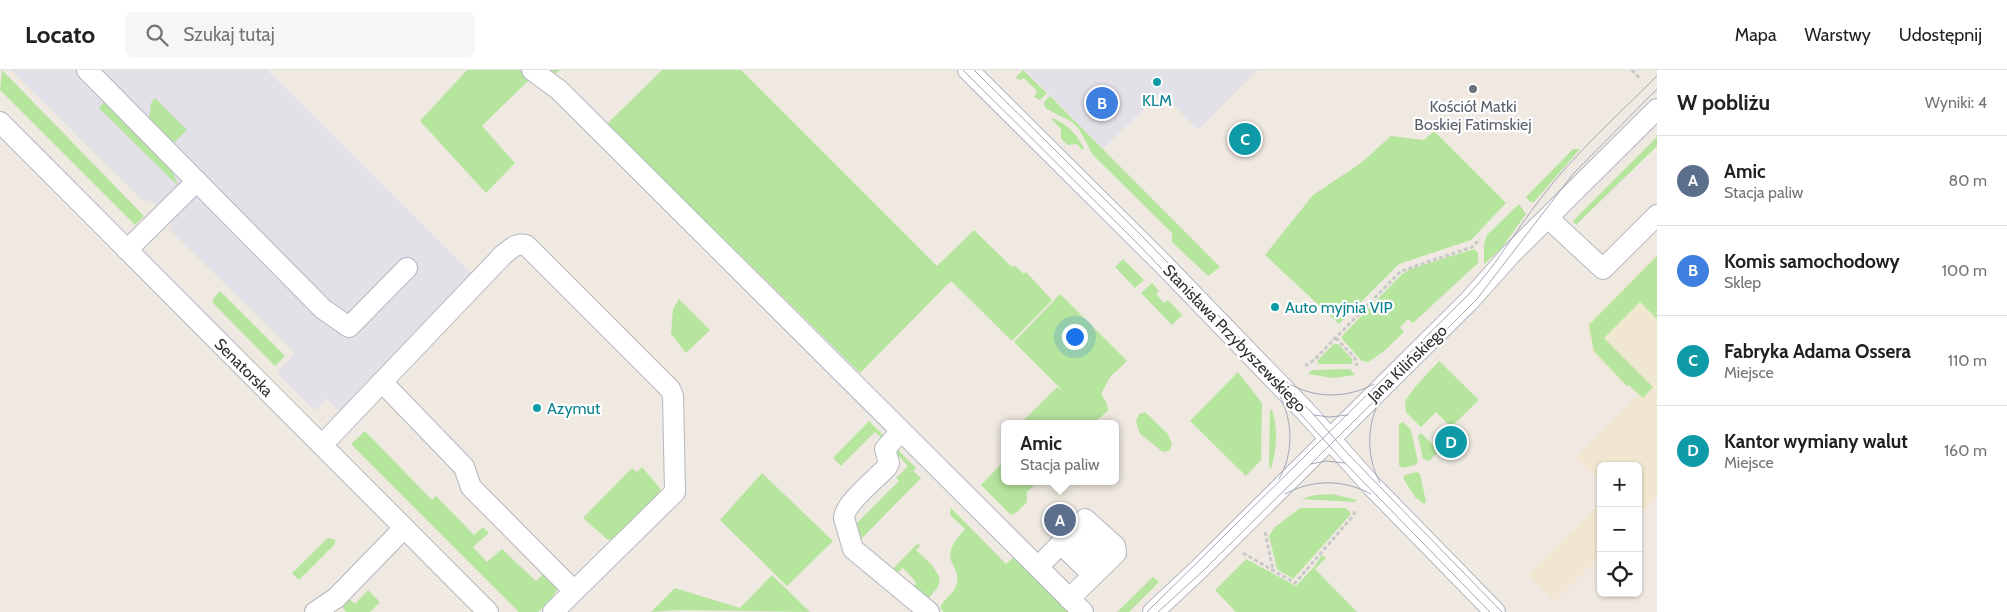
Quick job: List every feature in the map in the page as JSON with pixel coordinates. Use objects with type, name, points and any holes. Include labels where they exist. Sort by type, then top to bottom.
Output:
[{"type":"street","points":[[87,70],[323,309],[349,327],[407,268]]},
{"type":"street","points":[[532,70],[559,90],[1076,605],[1099,569],[1116,550],[1088,520],[1082,521],[1038,567]]},
{"type":"street","name":"Stanisława Przybyszewskiego","points":[[968,70],[1160,261],[1306,412],[1371,485],[1495,612]]},
{"type":"street","name":"Jana Kilińskiego","points":[[1153,612],[1470,300],[1548,218],[1657,109]]},
{"type":"street","name":"Senatorska","points":[[0,122],[488,612]]},
{"type":"street","points":[[127,250],[197,181]]},
{"type":"street","points":[[1548,218],[1603,270],[1657,215]]},
{"type":"street","points":[[322,445],[503,255],[512,247],[520,244],[526,245],[670,389],[673,396],[675,492],[553,612]]},
{"type":"street","points":[[382,382],[464,467],[471,487],[574,591]]},
{"type":"street","points":[[901,431],[885,449],[889,462],[888,467],[852,503],[844,514],[844,518],[854,549],[929,612]]},
{"type":"street","points":[[315,612],[336,598],[404,528]]},
{"type":"street","points":[[1066,538],[1099,569]]},
{"type":"path","points":[[1632,70],[1641,80]]},
{"type":"path","points":[[1305,366],[1314,360],[1401,271],[1472,247],[1480,238]]},
{"type":"path","points":[[1336,338],[1356,358],[1357,366]]},
{"type":"path","points":[[1243,553],[1295,582],[1356,510]]},
{"type":"path","points":[[1265,532],[1274,571]]},
{"type":"shaded area","points":[[11,70],[267,70],[473,275],[341,413],[326,398],[315,411],[277,373],[295,353],[169,229],[173,223],[164,213],[149,199],[145,203]]},
{"type":"shaded area","points":[[1025,70],[1257,70],[1198,130],[1161,92],[1103,149]]},
{"type":"shaded area","points":[[1657,254],[1657,498],[1642,513],[1642,462],[1597,462],[1597,480],[1575,458],[1638,395],[1629,387],[1627,388],[1592,352],[1587,324]]},
{"type":"shaded area","points":[[1597,507],[1597,560],[1554,602],[1528,574]]},
{"type":"green space","points":[[2,70],[144,216],[135,225],[0,90]]},
{"type":"green space","points":[[467,70],[560,70],[541,86],[532,77],[482,126],[515,163],[486,193],[420,121]]},
{"type":"green space","points":[[662,70],[741,70],[937,266],[974,230],[1012,267],[1014,265],[1024,274],[1026,272],[1052,300],[1012,341],[951,281],[860,373],[607,124]]},
{"type":"green space","points":[[1023,70],[1047,93],[1040,100],[1034,97],[1037,91],[1024,78],[1021,80],[1015,78]]},
{"type":"green space","points":[[1050,96],[1220,267],[1208,276],[1172,242],[1172,233],[1093,155],[1079,129],[1072,122],[1045,108],[1044,102]]},
{"type":"green space","points":[[155,98],[187,130],[175,142],[170,143],[149,118],[151,103]]},
{"type":"green space","points":[[105,100],[172,169],[178,186],[99,108]]},
{"type":"green space","points":[[1053,118],[1074,134],[1084,148],[1082,150],[1077,144],[1068,145],[1061,139],[1061,129],[1052,120]]},
{"type":"green space","points":[[1434,131],[1506,203],[1471,240],[1399,264],[1339,324],[1265,255],[1313,195],[1361,163],[1391,136],[1424,140]]},
{"type":"green space","points":[[1657,137],[1657,146],[1576,225],[1573,221]]},
{"type":"green space","points":[[1573,149],[1580,149],[1534,202],[1530,202],[1526,197]]},
{"type":"green space","points":[[1519,204],[1526,214],[1501,249],[1484,264],[1484,244],[1487,235]]},
{"type":"green space","points":[[1474,249],[1478,253],[1478,263],[1413,323],[1408,319],[1400,327],[1404,332],[1383,352],[1368,362],[1362,361],[1342,339],[1342,336],[1402,274],[1410,269]]},
{"type":"green space","points":[[1657,256],[1657,319],[1640,302],[1604,338],[1653,387],[1643,398],[1629,385],[1627,386],[1594,351],[1589,325]]},
{"type":"green space","points":[[1123,259],[1144,280],[1135,288],[1115,267]]},
{"type":"green space","points":[[1152,283],[1159,291],[1156,294],[1164,303],[1168,300],[1182,315],[1172,325],[1141,293]]},
{"type":"green space","points":[[220,291],[285,356],[275,366],[213,303],[213,299]]},
{"type":"green space","points":[[1060,294],[1127,361],[1110,377],[1101,394],[1107,403],[1108,411],[1097,420],[1024,420],[1057,387],[1064,392],[1014,342]]},
{"type":"green space","points":[[679,299],[710,330],[686,353],[671,334],[673,309]]},
{"type":"green space","points":[[1334,344],[1338,344],[1353,360],[1351,364],[1319,364],[1317,361]]},
{"type":"green space","points":[[1439,361],[1479,400],[1451,427],[1436,412],[1421,427],[1406,412],[1405,401]]},
{"type":"green space","points":[[1350,369],[1355,375],[1333,378],[1308,374],[1312,370]]},
{"type":"green space","points":[[1238,372],[1262,403],[1261,460],[1246,476],[1190,421]]},
{"type":"green space","points":[[1272,409],[1276,439],[1271,469],[1269,466],[1270,410]]},
{"type":"green space","points":[[1145,412],[1168,434],[1172,445],[1169,451],[1163,452],[1140,434],[1136,421],[1139,414]]},
{"type":"green space","points":[[869,421],[886,438],[884,440],[875,432],[841,466],[833,458]]},
{"type":"green space","points":[[1403,422],[1411,430],[1418,462],[1415,465],[1402,468],[1399,465],[1399,424]]},
{"type":"green space","points":[[365,431],[432,500],[436,496],[474,535],[483,527],[489,533],[473,547],[487,562],[502,549],[536,581],[545,572],[558,587],[552,599],[538,612],[519,612],[351,444]]},
{"type":"green space","points":[[1421,433],[1439,451],[1429,461],[1423,459],[1418,436]]},
{"type":"green space","points":[[895,447],[916,468],[913,471],[921,478],[860,540],[853,527],[899,481],[896,478],[908,466],[893,450]]},
{"type":"green space","points":[[1001,464],[1001,485],[1034,485],[1027,492],[1027,502],[1016,513],[1011,515],[981,485]]},
{"type":"green space","points":[[642,467],[660,488],[660,494],[615,539],[608,540],[583,518],[632,468],[637,472]]},
{"type":"green space","points":[[1417,472],[1420,474],[1426,502],[1424,504],[1415,497],[1403,478],[1405,475]]},
{"type":"green space","points":[[762,473],[833,541],[787,586],[720,520]]},
{"type":"green space","points":[[1332,494],[1357,500],[1355,502],[1301,499],[1315,495]]},
{"type":"green space","points":[[951,508],[1006,564],[1016,555],[1071,612],[944,612],[940,608],[955,589],[957,578],[950,556],[951,549],[965,529],[950,515]]},
{"type":"green space","points":[[1300,508],[1346,508],[1351,514],[1293,579],[1277,569],[1269,536],[1274,528]]},
{"type":"green space","points":[[328,538],[335,540],[335,544],[299,580],[292,573]]},
{"type":"green space","points":[[918,543],[920,546],[916,550],[932,565],[940,578],[938,587],[927,600],[914,586],[916,582],[903,568],[896,574],[891,571]]},
{"type":"green space","points":[[1322,555],[1326,558],[1315,569],[1357,612],[1236,612],[1215,590],[1246,559],[1296,586],[1314,567]]},
{"type":"green space","points":[[772,575],[810,612],[681,610],[651,612],[675,588],[740,608]]},
{"type":"green space","points":[[1153,577],[1159,582],[1129,612],[1117,612]]},
{"type":"green space","points":[[368,590],[380,602],[370,612],[346,612],[339,602],[346,596],[355,604]]},
{"type":"tram line","points":[[963,70],[1136,242],[1284,396],[1345,463],[1490,612]]},
{"type":"tram line","points":[[974,70],[1142,236],[1314,415],[1349,455],[1502,612]]},
{"type":"tram line","points":[[1147,612],[1468,295],[1488,272],[1554,181],[1597,135],[1657,76]]},
{"type":"tram line","points":[[1158,612],[1203,571],[1477,299],[1573,174],[1657,89]]},
{"type":"tram line","points":[[1286,382],[1308,392],[1330,395],[1352,392],[1374,384]]},
{"type":"tram line","points":[[1279,479],[1287,459],[1290,438],[1287,416],[1280,396]]},
{"type":"tram line","points":[[1380,483],[1372,462],[1370,430],[1381,398]]},
{"type":"tram line","points":[[1314,415],[1329,417],[1348,415]]},
{"type":"tram line","points":[[1311,464],[1326,461],[1345,463]]},
{"type":"tram line","points":[[1285,494],[1317,483],[1339,483],[1371,494]]},
{"type":"place","name":"KLM","points":[[1157,82]]},
{"type":"place","name":"Kościół Matki Boskiej Fatimskiej","points":[[1473,89]]},
{"type":"place","name":"Komis samochodowy","points":[[1102,103]]},
{"type":"place","name":"Fabryka Adama Ossera","points":[[1245,139]]},
{"type":"place","name":"Auto myjnia VIP","points":[[1275,307]]},
{"type":"place","name":"Azymut","points":[[537,408]]},
{"type":"place","name":"Kantor wymiany walut","points":[[1451,442]]},
{"type":"place","name":"Amic","points":[[1060,520]]}]
